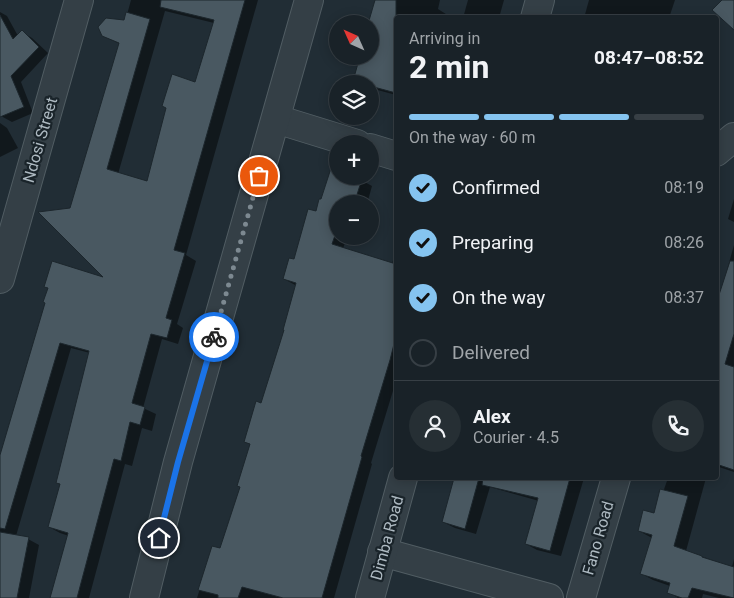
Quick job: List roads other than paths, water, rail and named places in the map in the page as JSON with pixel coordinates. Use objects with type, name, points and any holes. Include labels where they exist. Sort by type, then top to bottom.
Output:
[{"type":"street","name":"Ndosi Street","points":[[0,279],[8,219],[79,0]]},
{"type":"street","points":[[144,598],[181,452],[309,0]]},
{"type":"street","points":[[536,15],[540,0]]},
{"type":"street","points":[[276,119],[329,135]]},
{"type":"street","points":[[719,150],[734,137]]},
{"type":"street","points":[[379,151],[394,155]]},
{"type":"street","name":"Dimba Road","points":[[370,598],[402,480]]},
{"type":"street","name":"Fano Road","points":[[581,598],[615,480]]},
{"type":"street","points":[[382,552],[549,598]]}]
